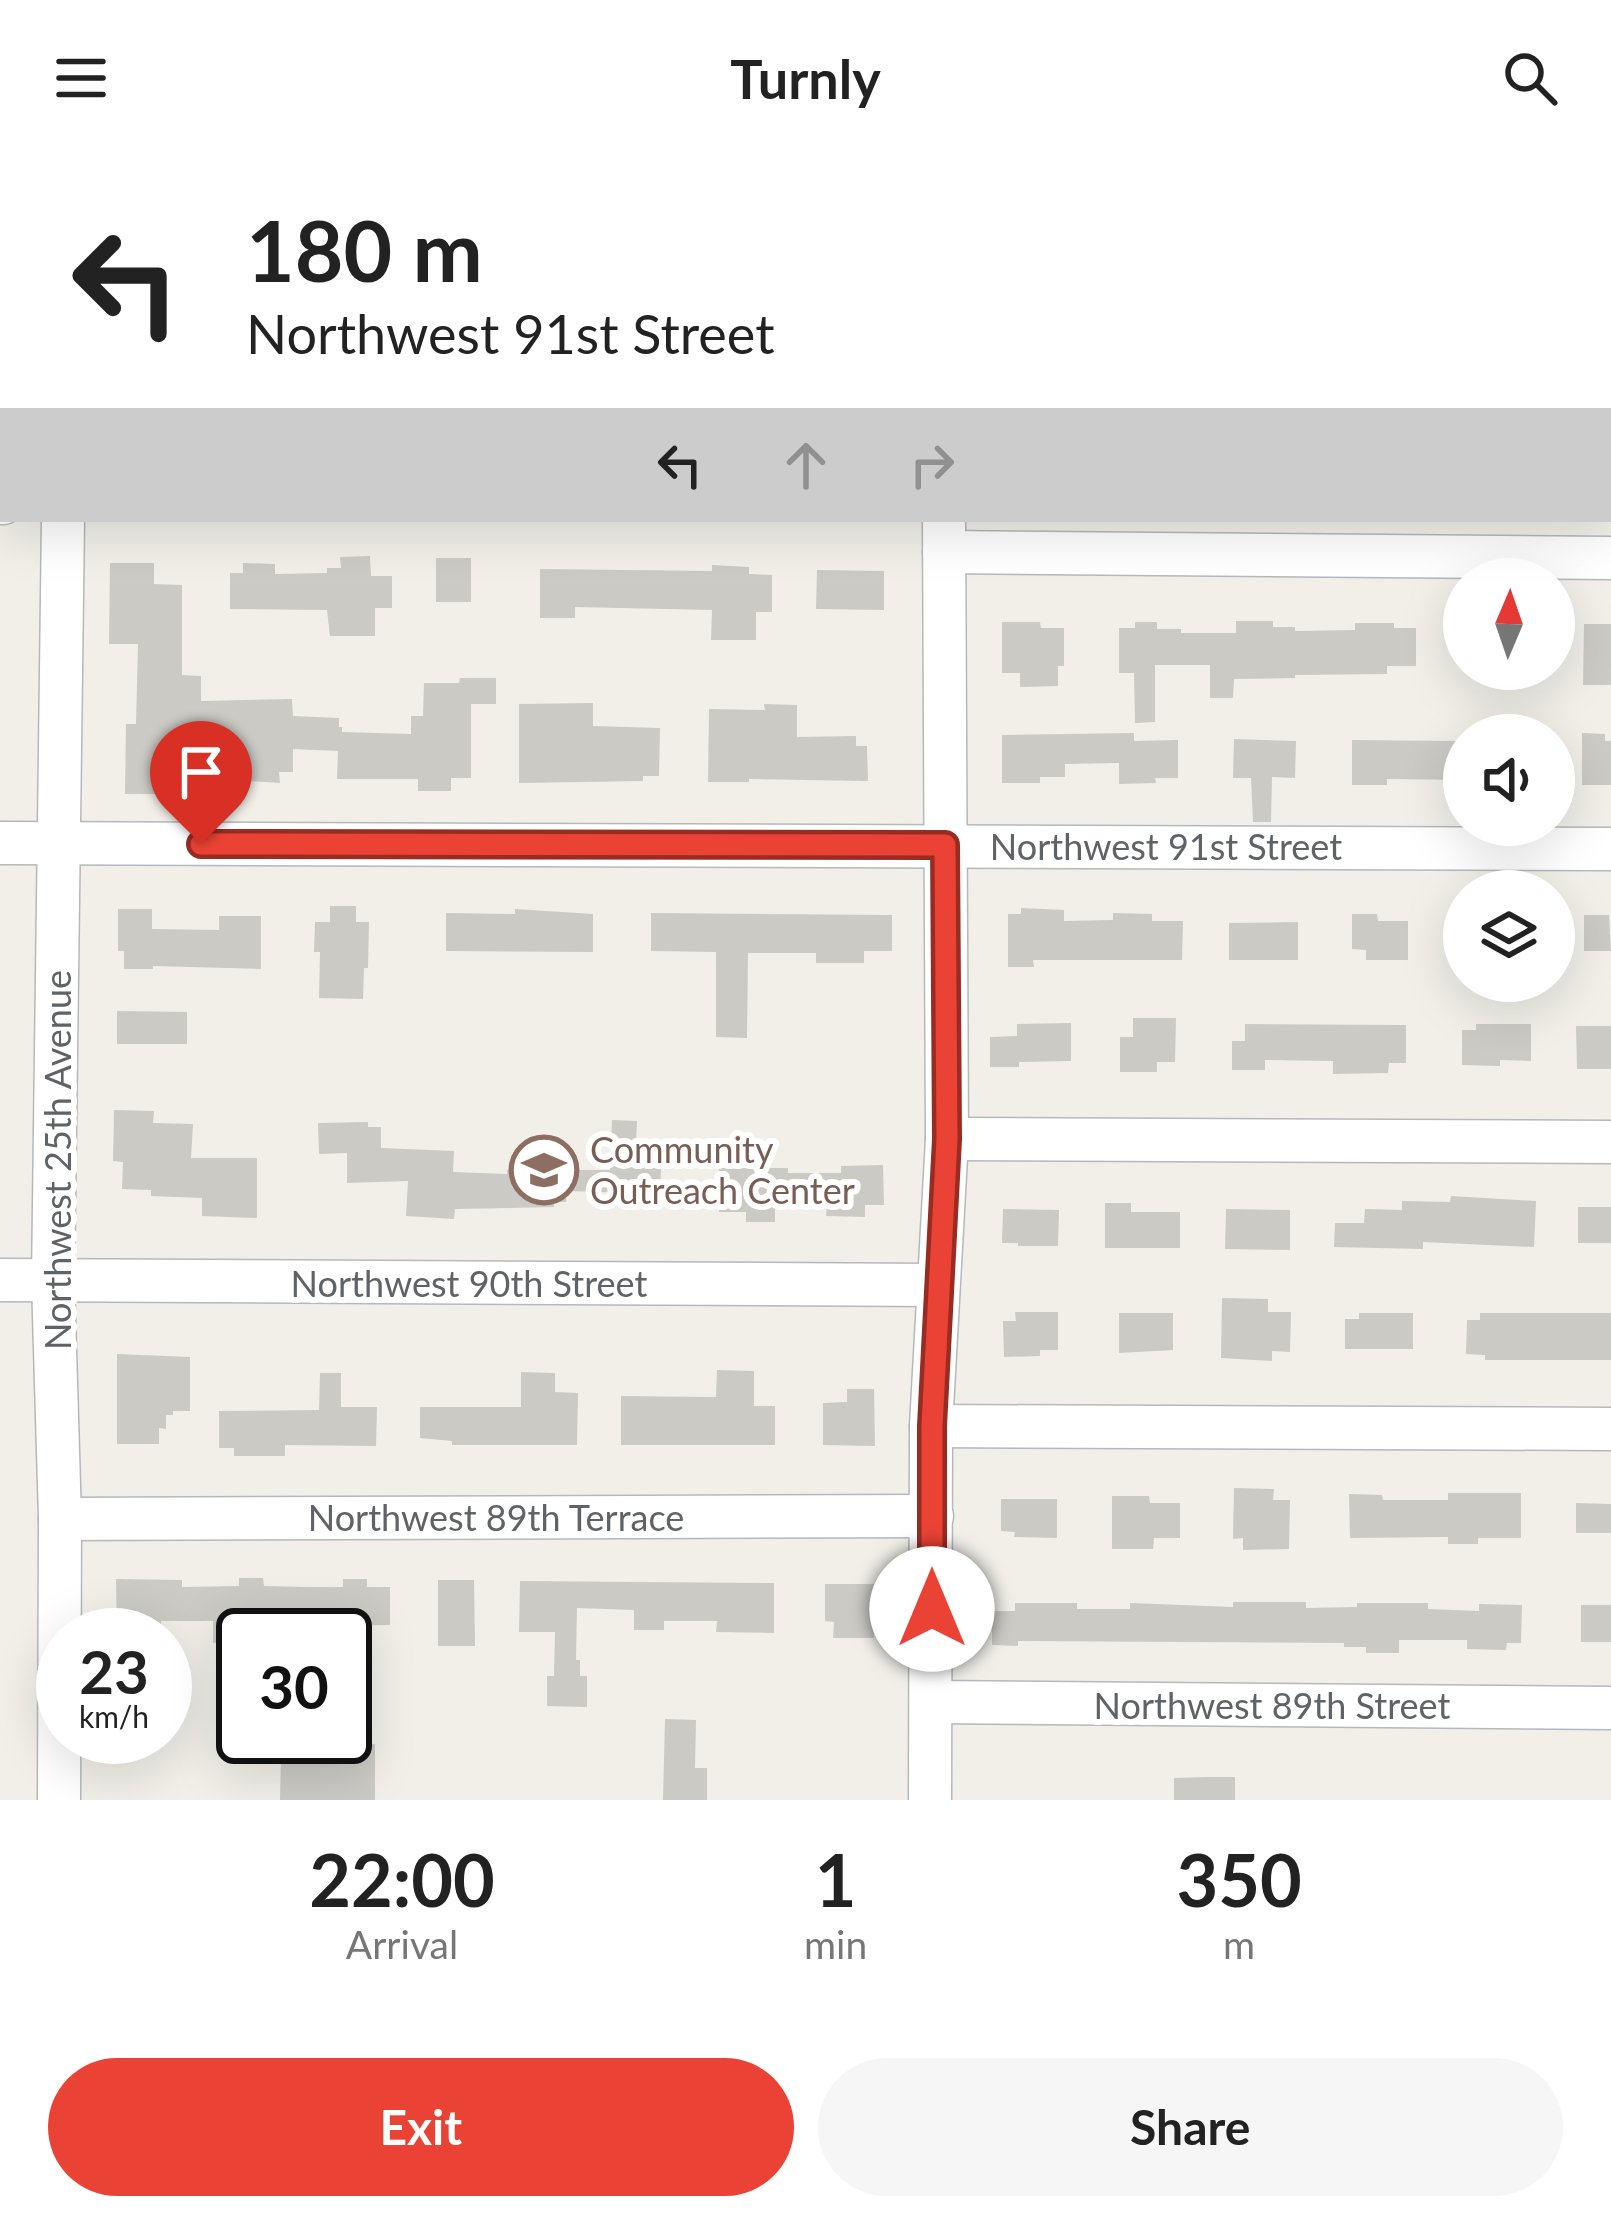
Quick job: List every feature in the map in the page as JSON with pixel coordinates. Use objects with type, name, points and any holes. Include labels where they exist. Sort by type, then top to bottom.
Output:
[{"type":"street","name":"Northwest 25th Avenue","points":[[59,1800],[60,1519],[53,1281],[63,522]]},
{"type":"street","points":[[930,1800],[932,1426],[947,1139],[944,536],[1611,558]]},
{"type":"street","name":"Northwest 91st Street","points":[[0,843],[1611,849]]},
{"type":"street","points":[[947,1139],[1611,1142]]},
{"type":"street","name":"Northwest 90th Street","points":[[0,1280],[937,1285]]},
{"type":"street","points":[[932,1426],[1611,1429]]},
{"type":"street","name":"Northwest 89th Terrace","points":[[60,1519],[932,1516]]},
{"type":"street","name":"Northwest 89th Street","points":[[932,1702],[1611,1708]]},
{"type":"building","points":[[370,556],[371,576],[392,576],[392,608],[375,608],[375,636],[330,636],[327,610],[230,609],[230,573],[243,573],[243,563],[275,564],[275,574],[327,573],[327,568],[341,568],[340,557]]},
{"type":"building","points":[[436,558],[471,558],[471,602],[436,602]]},
{"type":"building","points":[[110,563],[154,563],[154,584],[182,585],[182,675],[201,676],[201,701],[292,699],[293,716],[339,718],[342,732],[411,734],[411,716],[423,716],[424,683],[496,678],[496,704],[471,704],[471,778],[451,778],[451,791],[418,791],[418,779],[337,779],[338,751],[293,749],[293,772],[279,772],[280,783],[233,780],[233,767],[159,769],[159,794],[125,794],[126,724],[136,724],[138,644],[109,644]]},
{"type":"building","points":[[712,565],[749,567],[749,574],[772,575],[772,612],[756,612],[756,640],[711,640],[712,610],[575,607],[575,618],[540,618],[540,569],[712,571]]},
{"type":"building","points":[[817,570],[884,571],[884,610],[816,609]]},
{"type":"building","points":[[1236,621],[1273,621],[1273,627],[1295,627],[1295,631],[1355,630],[1355,623],[1416,628],[1416,666],[1387,666],[1387,674],[1234,679],[1233,698],[1210,698],[1210,665],[1155,665],[1155,722],[1135,723],[1134,673],[1119,673],[1119,628],[1157,622],[1157,629],[1181,629],[1181,633],[1236,633]]},
{"type":"building","points":[[1002,622],[1040,622],[1041,628],[1064,628],[1064,666],[1058,666],[1058,686],[1020,687],[1020,673],[1002,673]]},
{"type":"building","points":[[1584,624],[1611,624],[1611,685],[1583,685]]},
{"type":"building","points":[[593,703],[593,726],[660,728],[659,776],[643,776],[643,781],[519,783],[519,704]]},
{"type":"building","points":[[764,704],[797,705],[797,737],[856,736],[856,746],[867,746],[868,781],[708,782],[709,709],[765,710]]},
{"type":"building","points":[[1134,733],[1134,741],[1178,740],[1178,778],[1119,784],[1119,763],[1065,764],[1065,777],[1040,777],[1040,783],[1002,783],[1002,735]]},
{"type":"building","points":[[1582,733],[1605,734],[1605,741],[1611,741],[1611,785],[1582,785]]},
{"type":"building","points":[[1234,739],[1296,741],[1295,778],[1272,777],[1271,822],[1253,822],[1251,778],[1233,778]]},
{"type":"building","points":[[1352,740],[1443,741],[1443,780],[1387,779],[1387,785],[1352,785]]},
{"type":"building","points":[[330,906],[356,906],[356,922],[369,922],[363,999],[319,998],[315,922],[330,922]]},
{"type":"building","points":[[1021,908],[1064,910],[1064,921],[1113,920],[1113,913],[1183,921],[1182,960],[1033,960],[1034,967],[1008,967],[1008,914],[1021,914]]},
{"type":"building","points":[[118,909],[152,909],[152,929],[219,930],[219,916],[261,916],[261,969],[124,969],[124,951],[118,951]]},
{"type":"building","points":[[515,909],[593,914],[593,952],[446,951],[446,913],[515,914]]},
{"type":"building","points":[[651,913],[892,915],[892,951],[864,951],[864,963],[816,963],[816,953],[748,953],[747,1038],[716,1037],[716,952],[651,951]]},
{"type":"building","points":[[1352,914],[1377,914],[1378,921],[1408,921],[1408,960],[1366,960],[1366,950],[1352,949]]},
{"type":"building","points":[[1584,915],[1609,915],[1611,951],[1584,951]]},
{"type":"building","points":[[1298,922],[1298,960],[1229,960],[1229,923]]},
{"type":"building","points":[[117,1011],[187,1012],[187,1044],[117,1044]]},
{"type":"building","points":[[1133,1018],[1176,1018],[1175,1062],[1157,1062],[1157,1072],[1120,1072],[1120,1037],[1133,1037]]},
{"type":"building","points":[[1071,1023],[1071,1061],[990,1067],[990,1037],[1017,1036],[1017,1024]]},
{"type":"building","points":[[1245,1024],[1406,1025],[1406,1063],[1389,1063],[1388,1073],[1333,1074],[1333,1061],[1265,1060],[1265,1070],[1232,1070],[1232,1041],[1245,1041]]},
{"type":"building","points":[[1476,1024],[1531,1024],[1531,1061],[1462,1065],[1462,1030],[1476,1030]]},
{"type":"building","points":[[1576,1026],[1611,1026],[1611,1069],[1577,1069]]},
{"type":"building","points":[[114,1110],[154,1111],[153,1123],[193,1124],[191,1158],[257,1158],[257,1218],[202,1216],[202,1198],[151,1196],[151,1190],[122,1189],[123,1162],[113,1161]]},
{"type":"building","points":[[612,1120],[637,1121],[636,1142],[662,1143],[660,1194],[567,1191],[566,1202],[554,1202],[554,1207],[455,1209],[454,1219],[406,1216],[408,1181],[347,1183],[347,1153],[319,1154],[318,1123],[368,1122],[368,1127],[381,1127],[381,1148],[454,1151],[453,1172],[610,1170]]},
{"type":"building","points":[[883,1165],[884,1205],[865,1205],[865,1217],[826,1216],[827,1205],[775,1203],[775,1222],[746,1222],[746,1212],[719,1212],[719,1168],[841,1173],[841,1166]]},
{"type":"building","points":[[1451,1196],[1536,1201],[1534,1247],[1423,1242],[1423,1249],[1334,1247],[1335,1223],[1364,1223],[1365,1209],[1402,1210],[1402,1201],[1450,1202]]},
{"type":"building","points":[[1105,1203],[1131,1203],[1131,1212],[1180,1212],[1180,1248],[1105,1248]]},
{"type":"building","points":[[1578,1207],[1611,1207],[1611,1243],[1578,1243]]},
{"type":"building","points":[[1003,1209],[1059,1210],[1058,1246],[1002,1243]]},
{"type":"building","points":[[1226,1209],[1290,1210],[1290,1250],[1225,1249]]},
{"type":"building","points":[[1222,1298],[1268,1299],[1268,1312],[1291,1312],[1290,1352],[1272,1351],[1272,1361],[1221,1358]]},
{"type":"building","points":[[1015,1312],[1058,1312],[1058,1350],[1040,1350],[1040,1356],[1004,1357],[1003,1321],[1016,1321]]},
{"type":"building","points":[[1119,1313],[1173,1313],[1173,1350],[1119,1353]]},
{"type":"building","points":[[1359,1313],[1413,1313],[1413,1349],[1345,1349],[1345,1319],[1359,1319]]},
{"type":"building","points":[[1480,1313],[1611,1313],[1611,1360],[1485,1360],[1485,1355],[1466,1354],[1467,1320],[1480,1320]]},
{"type":"building","points":[[117,1354],[190,1357],[190,1411],[166,1415],[166,1429],[159,1428],[159,1444],[117,1444]]},
{"type":"building","points":[[717,1370],[754,1371],[754,1406],[775,1406],[775,1445],[621,1445],[621,1396],[716,1397]]},
{"type":"building","points":[[521,1372],[555,1373],[555,1392],[578,1393],[577,1445],[452,1445],[452,1441],[420,1438],[420,1407],[521,1407]]},
{"type":"building","points":[[320,1373],[341,1373],[341,1407],[377,1407],[376,1446],[285,1445],[285,1456],[234,1456],[234,1448],[219,1448],[219,1411],[319,1410]]},
{"type":"building","points":[[847,1389],[874,1389],[875,1446],[823,1445],[823,1403],[847,1402]]},
{"type":"building","points":[[1234,1488],[1274,1489],[1273,1500],[1290,1500],[1289,1549],[1243,1550],[1243,1538],[1233,1539]]},
{"type":"building","points":[[1448,1493],[1521,1493],[1521,1538],[1448,1544],[1448,1537],[1350,1538],[1349,1494],[1382,1495],[1383,1500],[1448,1500]]},
{"type":"building","points":[[1112,1496],[1149,1496],[1150,1503],[1180,1503],[1180,1538],[1154,1538],[1153,1549],[1112,1549]]},
{"type":"building","points":[[1001,1499],[1057,1499],[1057,1538],[1014,1537],[1015,1532],[1001,1531]]},
{"type":"building","points":[[1576,1503],[1611,1504],[1611,1533],[1576,1533]]},
{"type":"building","points":[[239,1578],[263,1578],[264,1586],[307,1587],[343,1587],[343,1579],[367,1579],[367,1587],[390,1587],[390,1625],[372,1625],[372,1608],[216,1608],[213,1643],[213,1621],[192,1621],[192,1608],[117,1608],[116,1579],[182,1580],[182,1587],[239,1586]]},
{"type":"building","points":[[438,1580],[474,1580],[475,1646],[438,1646]]},
{"type":"building","points":[[520,1581],[774,1583],[774,1633],[716,1632],[717,1621],[664,1621],[664,1630],[634,1630],[634,1610],[577,1608],[576,1660],[580,1660],[580,1676],[587,1676],[587,1707],[547,1706],[547,1676],[554,1676],[555,1632],[519,1632]]},
{"type":"building","points":[[825,1584],[874,1584],[874,1638],[833,1638],[834,1622],[825,1621]]},
{"type":"building","points":[[1233,1602],[1306,1602],[1306,1608],[1428,1603],[1428,1609],[1479,1611],[1479,1604],[1522,1605],[1521,1643],[1507,1643],[1506,1650],[1467,1649],[1467,1640],[1399,1640],[1399,1653],[1366,1653],[1366,1647],[1344,1647],[1344,1643],[1018,1641],[1018,1646],[992,1645],[992,1611],[1015,1611],[1015,1603],[1130,1609],[1130,1603],[1233,1607]]},
{"type":"building","points":[[1581,1605],[1611,1605],[1611,1642],[1581,1642]]},
{"type":"building","points":[[665,1719],[696,1720],[695,1768],[707,1768],[707,1800],[663,1800]]},
{"type":"building","points":[[375,1744],[375,1800],[280,1800],[281,1764],[372,1764]]},
{"type":"building","points":[[1235,1777],[1235,1800],[1174,1800],[1174,1778]]},
{"type":"place","name":"Community Outreach Center","points":[[544,1170]]},
{"type":"route","points":[[201,844],[945,845],[947,1139],[932,1426],[932,1609]]}]
